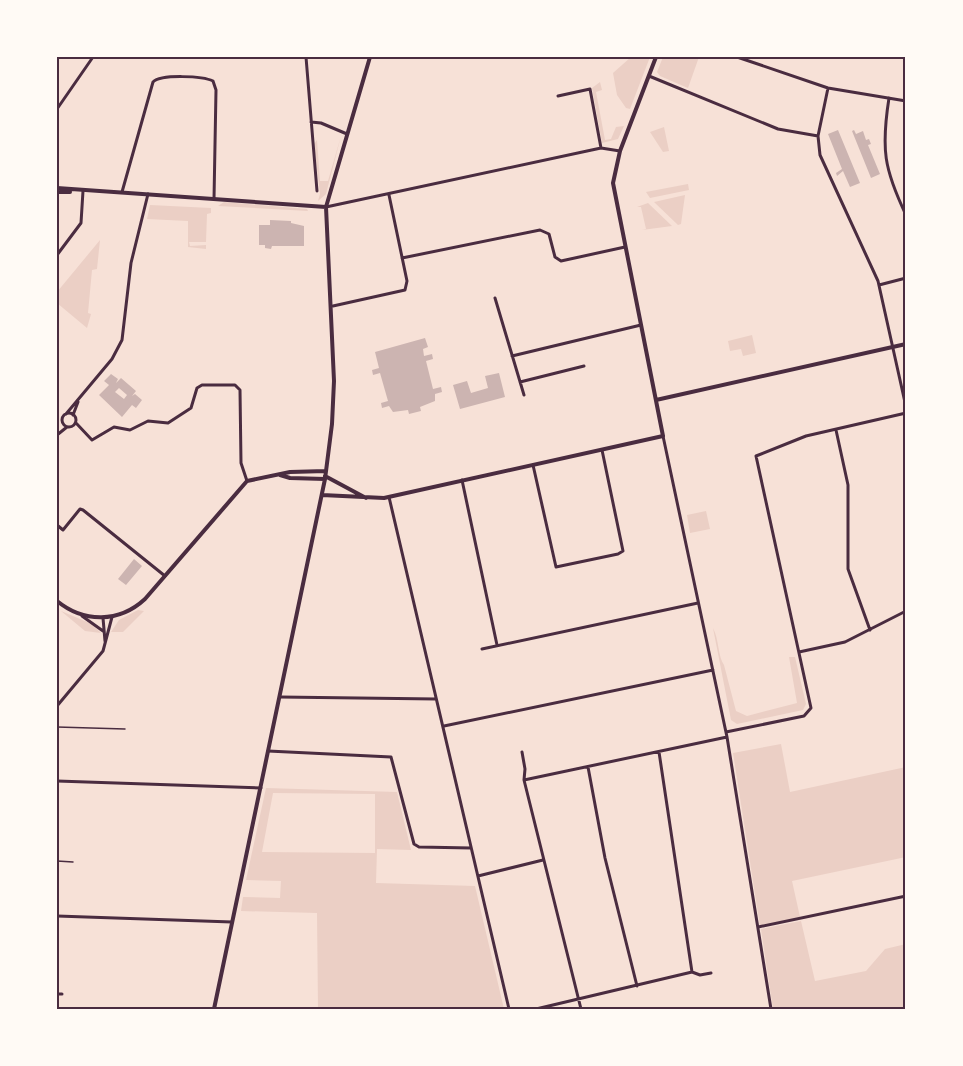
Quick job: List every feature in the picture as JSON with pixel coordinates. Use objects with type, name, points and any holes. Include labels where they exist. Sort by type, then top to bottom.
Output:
[{"type":"street","points":[[57,109],[93,57]]},
{"type":"street","points":[[306,57],[317,191]]},
{"type":"street","points":[[214,1009],[322,495],[333,403],[333,306],[326,207],[370,57]]},
{"type":"street","points":[[656,57],[620,151],[613,183],[640,325],[727,737],[771,1009]]},
{"type":"street","points":[[737,57],[828,88],[906,101]]},
{"type":"street","points":[[649,76],[778,129],[818,136]]},
{"type":"street","points":[[122,192],[153,82],[160,77],[203,78],[213,81],[216,90],[214,199]]},
{"type":"street","points":[[828,88],[818,136],[822,163],[878,285],[906,407]]},
{"type":"street","points":[[558,96],[590,89],[602,148]]},
{"type":"street","points":[[889,98],[884,130],[885,160],[891,185],[906,215]]},
{"type":"street","points":[[311,122],[321,123],[347,134]]},
{"type":"street","points":[[57,190],[122,192],[326,207],[602,148],[620,151]]},
{"type":"street","points":[[57,255],[81,224],[83,191]]},
{"type":"street","points":[[57,434],[66,414],[112,359],[122,340],[131,263],[148,194]]},
{"type":"street","points":[[333,306],[405,290],[407,281],[389,195]]},
{"type":"street","points":[[402,258],[540,230],[549,234],[555,256],[561,261],[625,247]]},
{"type":"street","points":[[878,285],[906,278]]},
{"type":"street","points":[[495,298],[524,395]]},
{"type":"street","points":[[512,357],[640,325]]},
{"type":"street","points":[[656,400],[906,344]]},
{"type":"street","points":[[520,382],[584,366]]},
{"type":"street","points":[[79,400],[74,415],[76,423],[92,440],[114,427],[130,430],[148,421],[171,422],[191,408],[197,388],[202,385],[236,385],[240,390],[240,463],[247,481]]},
{"type":"street","points":[[726,732],[804,716],[810,712],[811,704],[756,456],[806,436],[906,413]]},
{"type":"street","points":[[66,414],[74,415]]},
{"type":"street","points":[[62,423],[67,427]]},
{"type":"street","points":[[57,434],[76,423]]},
{"type":"street","points":[[836,429],[848,485],[848,568],[870,630]]},
{"type":"street","points":[[322,495],[366,498],[389,496],[663,436]]},
{"type":"street","points":[[533,465],[556,567],[618,554],[623,551],[602,450]]},
{"type":"street","points":[[78,614],[103,618],[140,603],[247,481],[290,472],[325,475],[366,498]]},
{"type":"street","points":[[279,475],[290,478],[325,475]]},
{"type":"street","points":[[462,480],[497,645]]},
{"type":"street","points":[[389,496],[509,1009]]},
{"type":"street","points":[[57,525],[63,530],[80,509],[83,510],[165,576]]},
{"type":"street","points":[[57,601],[94,622],[103,631]]},
{"type":"street","points":[[482,649],[698,603]]},
{"type":"street","points":[[799,652],[845,642],[906,611]]},
{"type":"street","points":[[57,706],[103,651],[112,616]]},
{"type":"street","points":[[103,618],[106,643]]},
{"type":"street","points":[[444,726],[712,670]]},
{"type":"street","points":[[280,697],[436,699]]},
{"type":"street","points":[[524,780],[727,737]]},
{"type":"street","points":[[268,751],[391,757],[414,844],[419,847],[472,848]]},
{"type":"street","points":[[522,752],[524,780],[581,1009]]},
{"type":"street","points":[[659,752],[692,972]]},
{"type":"street","points":[[588,767],[605,858],[637,986]]},
{"type":"street","points":[[57,781],[261,788]]},
{"type":"street","points":[[478,876],[543,860]]},
{"type":"street","points":[[758,927],[906,896]]},
{"type":"street","points":[[57,916],[232,922]]},
{"type":"street","points":[[536,1009],[692,972],[700,975],[711,973]]},
{"type":"lane","points":[[57,727],[125,729]]},
{"type":"lane","points":[[57,861],[73,862]]},
{"type":"shaded area","points":[[631,57],[650,57],[630,109],[626,108],[617,95],[613,73]]},
{"type":"shaded area","points":[[663,57],[699,57],[688,88],[660,76],[657,72]]},
{"type":"shaded area","points":[[600,82],[602,90],[596,92],[605,140],[611,139],[616,127],[624,126],[618,139],[602,143],[592,88]]},
{"type":"shaded area","points":[[664,127],[669,151],[663,152],[650,132]]},
{"type":"shaded area","points":[[341,136],[326,194],[318,201],[320,194],[314,144],[317,140],[320,181],[328,181]]},
{"type":"shaded area","points":[[688,184],[689,190],[650,198],[646,192]]},
{"type":"shaded area","points":[[685,195],[681,224],[678,225],[654,202]]},
{"type":"shaded area","points":[[224,202],[307,209],[308,211],[218,206]]},
{"type":"shaded area","points":[[648,203],[672,226],[642,230],[646,229],[641,207],[637,207]]},
{"type":"shaded area","points":[[150,205],[211,208],[211,213],[207,214],[206,242],[189,242],[190,246],[206,245],[206,249],[188,247],[188,221],[147,219]]},
{"type":"shaded area","points":[[100,240],[97,269],[92,270],[88,313],[91,314],[87,328],[57,303],[57,292]]},
{"type":"shaded area","points":[[752,335],[756,353],[743,356],[741,349],[730,351],[728,341]]},
{"type":"shaded area","points":[[706,511],[710,529],[690,533],[687,515]]},
{"type":"shaded area","points":[[138,610],[144,611],[123,632],[111,632],[119,620]]},
{"type":"shaded area","points":[[61,611],[92,624],[101,633],[85,631]]},
{"type":"shaded area","points":[[713,628],[736,711],[747,716],[797,703],[789,657],[795,657],[806,704],[803,710],[737,724],[731,720]]},
{"type":"shaded area","points":[[781,744],[790,792],[906,767],[906,857],[792,881],[800,917],[760,926],[733,753]]},
{"type":"shaded area","points":[[266,788],[397,792],[411,850],[377,849],[376,883],[475,886],[504,1009],[318,1009],[317,913],[241,911],[243,897],[280,898],[281,881],[246,880]],"holes":[[[273,793],[375,794],[375,853],[262,852]]]},
{"type":"shaded area","points":[[801,921],[815,981],[866,971],[885,949],[906,944],[906,1009],[773,1009],[761,929]]},
{"type":"building","points":[[838,130],[860,183],[850,187],[843,171],[837,176],[836,173],[842,169],[828,134]]},
{"type":"building","points":[[854,130],[856,134],[863,131],[866,140],[869,139],[871,144],[868,145],[880,174],[871,178],[852,131]]},
{"type":"building","points":[[270,220],[291,221],[291,223],[304,226],[304,246],[272,246],[271,249],[265,248],[265,245],[259,245],[259,225],[270,225]]},
{"type":"building","points":[[425,338],[428,347],[423,349],[424,356],[432,354],[433,359],[426,361],[433,389],[441,387],[442,392],[435,394],[435,401],[420,407],[421,411],[409,414],[408,410],[393,412],[389,406],[382,408],[381,403],[388,401],[380,373],[373,375],[372,370],[379,368],[375,352]]},
{"type":"building","points":[[499,373],[505,397],[460,409],[453,385],[467,381],[471,393],[488,388],[485,376]]},
{"type":"building","points":[[111,374],[118,379],[116,383],[121,378],[136,391],[132,396],[135,394],[142,400],[136,408],[132,405],[122,417],[99,395],[109,385],[104,381]],"holes":[[[119,388],[127,395],[124,399],[115,392]]]},
{"type":"building","points":[[134,559],[142,566],[126,585],[118,579]]}]
